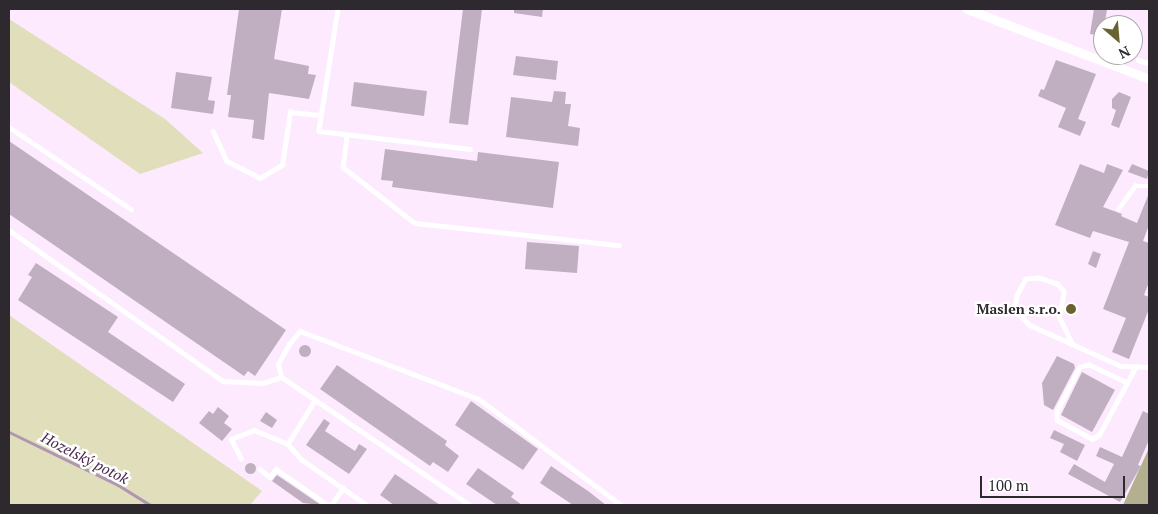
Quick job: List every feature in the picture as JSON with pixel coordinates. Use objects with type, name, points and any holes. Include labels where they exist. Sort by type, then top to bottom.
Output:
[{"type":"street","points":[[967,9],[1058,42],[1149,79]]},
{"type":"lane","points":[[338,9],[319,131],[347,136],[470,149]]},
{"type":"lane","points":[[213,131],[227,161],[260,178],[282,165],[290,112],[320,115]]},
{"type":"lane","points":[[9,127],[131,209]]},
{"type":"lane","points":[[347,136],[343,168],[415,223],[619,245]]},
{"type":"lane","points":[[1118,209],[1135,186],[1149,186]]},
{"type":"lane","points":[[9,230],[223,381],[263,383],[281,377]]},
{"type":"lane","points":[[1072,344],[1063,332],[1059,317],[1064,292],[1057,284],[1039,278],[1026,279],[1017,295],[1015,310],[1030,325],[1072,344],[1121,366],[1149,367]]},
{"type":"lane","points":[[469,505],[281,377],[278,364],[288,344],[300,331],[479,399],[621,505]]},
{"type":"lane","points":[[1127,383],[1089,365],[1080,367],[1056,412],[1057,420],[1092,439],[1099,435],[1127,383],[1136,366]]},
{"type":"lane","points":[[288,444],[315,401]]},
{"type":"lane","points":[[241,459],[231,440],[254,430],[288,444],[301,459],[367,505]]},
{"type":"lane","points":[[260,470],[270,477],[276,469],[329,505],[343,488]]},
{"type":"shaded area","points":[[9,19],[165,119],[203,153],[140,174],[9,82]]},
{"type":"shaded area","points":[[9,315],[262,491],[250,505],[9,505]]},
{"type":"shaded area","points":[[1149,448],[1149,505],[1123,505]]},
{"type":"building","points":[[239,9],[282,9],[274,59],[309,66],[308,74],[316,75],[309,99],[269,93],[264,140],[252,138],[254,120],[228,117],[231,95],[227,95]]},
{"type":"building","points":[[463,9],[482,9],[468,125],[449,123]]},
{"type":"building","points":[[514,9],[543,9],[542,17],[514,13]]},
{"type":"building","points":[[1094,9],[1107,9],[1106,15],[1093,15]]},
{"type":"building","points":[[1093,15],[1093,34],[1090,34]]},
{"type":"building","points":[[516,56],[558,61],[556,80],[513,75]]},
{"type":"building","points":[[1056,60],[1096,74],[1078,119],[1086,122],[1080,136],[1058,127],[1066,108],[1038,96],[1041,89],[1044,90]]},
{"type":"building","points":[[176,72],[212,77],[208,100],[215,101],[213,114],[171,108]]},
{"type":"building","points":[[354,82],[427,91],[424,116],[351,106]]},
{"type":"building","points":[[554,91],[566,92],[565,104],[571,104],[568,126],[580,128],[578,146],[506,137],[511,97],[552,102]]},
{"type":"building","points":[[1119,92],[1131,97],[1119,128],[1111,125],[1116,110],[1112,108],[1112,99]]},
{"type":"building","points":[[9,141],[286,330],[255,376],[248,371],[244,376],[9,214]]},
{"type":"building","points":[[385,149],[477,161],[478,152],[559,162],[553,208],[392,187],[393,181],[381,180]]},
{"type":"building","points":[[1080,164],[1104,173],[1107,164],[1123,170],[1103,207],[1122,214],[1121,216],[1137,223],[1149,193],[1149,225],[1143,241],[1149,243],[1149,282],[1144,295],[1149,297],[1149,309],[1129,359],[1112,352],[1126,318],[1103,309],[1129,242],[1093,231],[1090,238],[1055,225]]},
{"type":"building","points":[[1132,164],[1149,171],[1147,179],[1128,172]]},
{"type":"building","points":[[527,242],[579,246],[577,273],[525,269]]},
{"type":"building","points":[[1093,251],[1101,254],[1096,268],[1088,264]]},
{"type":"building","points":[[36,263],[118,317],[108,332],[185,384],[173,402],[18,300],[32,277],[28,275]]},
{"type":"building","points":[[303,345],[307,345],[311,351],[307,357],[303,357],[299,353],[299,349]]},
{"type":"building","points":[[1057,356],[1074,364],[1075,368],[1053,410],[1044,405],[1042,383]]},
{"type":"building","points":[[337,365],[447,441],[445,445],[459,456],[448,472],[433,462],[430,466],[320,389]]},
{"type":"building","points":[[1082,372],[1115,390],[1092,432],[1061,415]]},
{"type":"building","points":[[471,401],[538,449],[523,470],[455,425]]},
{"type":"building","points":[[218,407],[229,416],[224,423],[232,429],[222,441],[199,423],[209,411],[213,414]]},
{"type":"building","points":[[1143,411],[1149,414],[1149,440],[1138,465],[1141,466],[1120,502],[1068,474],[1074,464],[1105,482],[1114,464],[1096,456],[1100,447],[1122,457]]},
{"type":"building","points":[[266,412],[277,420],[272,428],[260,421]]},
{"type":"building","points":[[324,419],[330,423],[325,431],[355,451],[359,444],[367,449],[349,474],[306,445]]},
{"type":"building","points":[[1054,430],[1085,445],[1077,461],[1060,452],[1064,444],[1050,438]]},
{"type":"building","points":[[248,463],[252,463],[255,468],[254,472],[248,473],[245,470],[245,466]]},
{"type":"building","points":[[551,466],[606,505],[573,505],[540,483]]},
{"type":"building","points":[[478,468],[514,493],[511,497],[522,505],[497,505],[466,484]]},
{"type":"building","points":[[395,474],[440,505],[394,505],[380,495]]},
{"type":"building","points":[[277,475],[321,505],[303,503],[272,481]]},
{"type":"waterway","name":"Hozelský potok","points":[[9,432],[118,485],[150,505]]},
{"type":"place","name":"Maslen s.r.o.","points":[[1071,309]]}]
